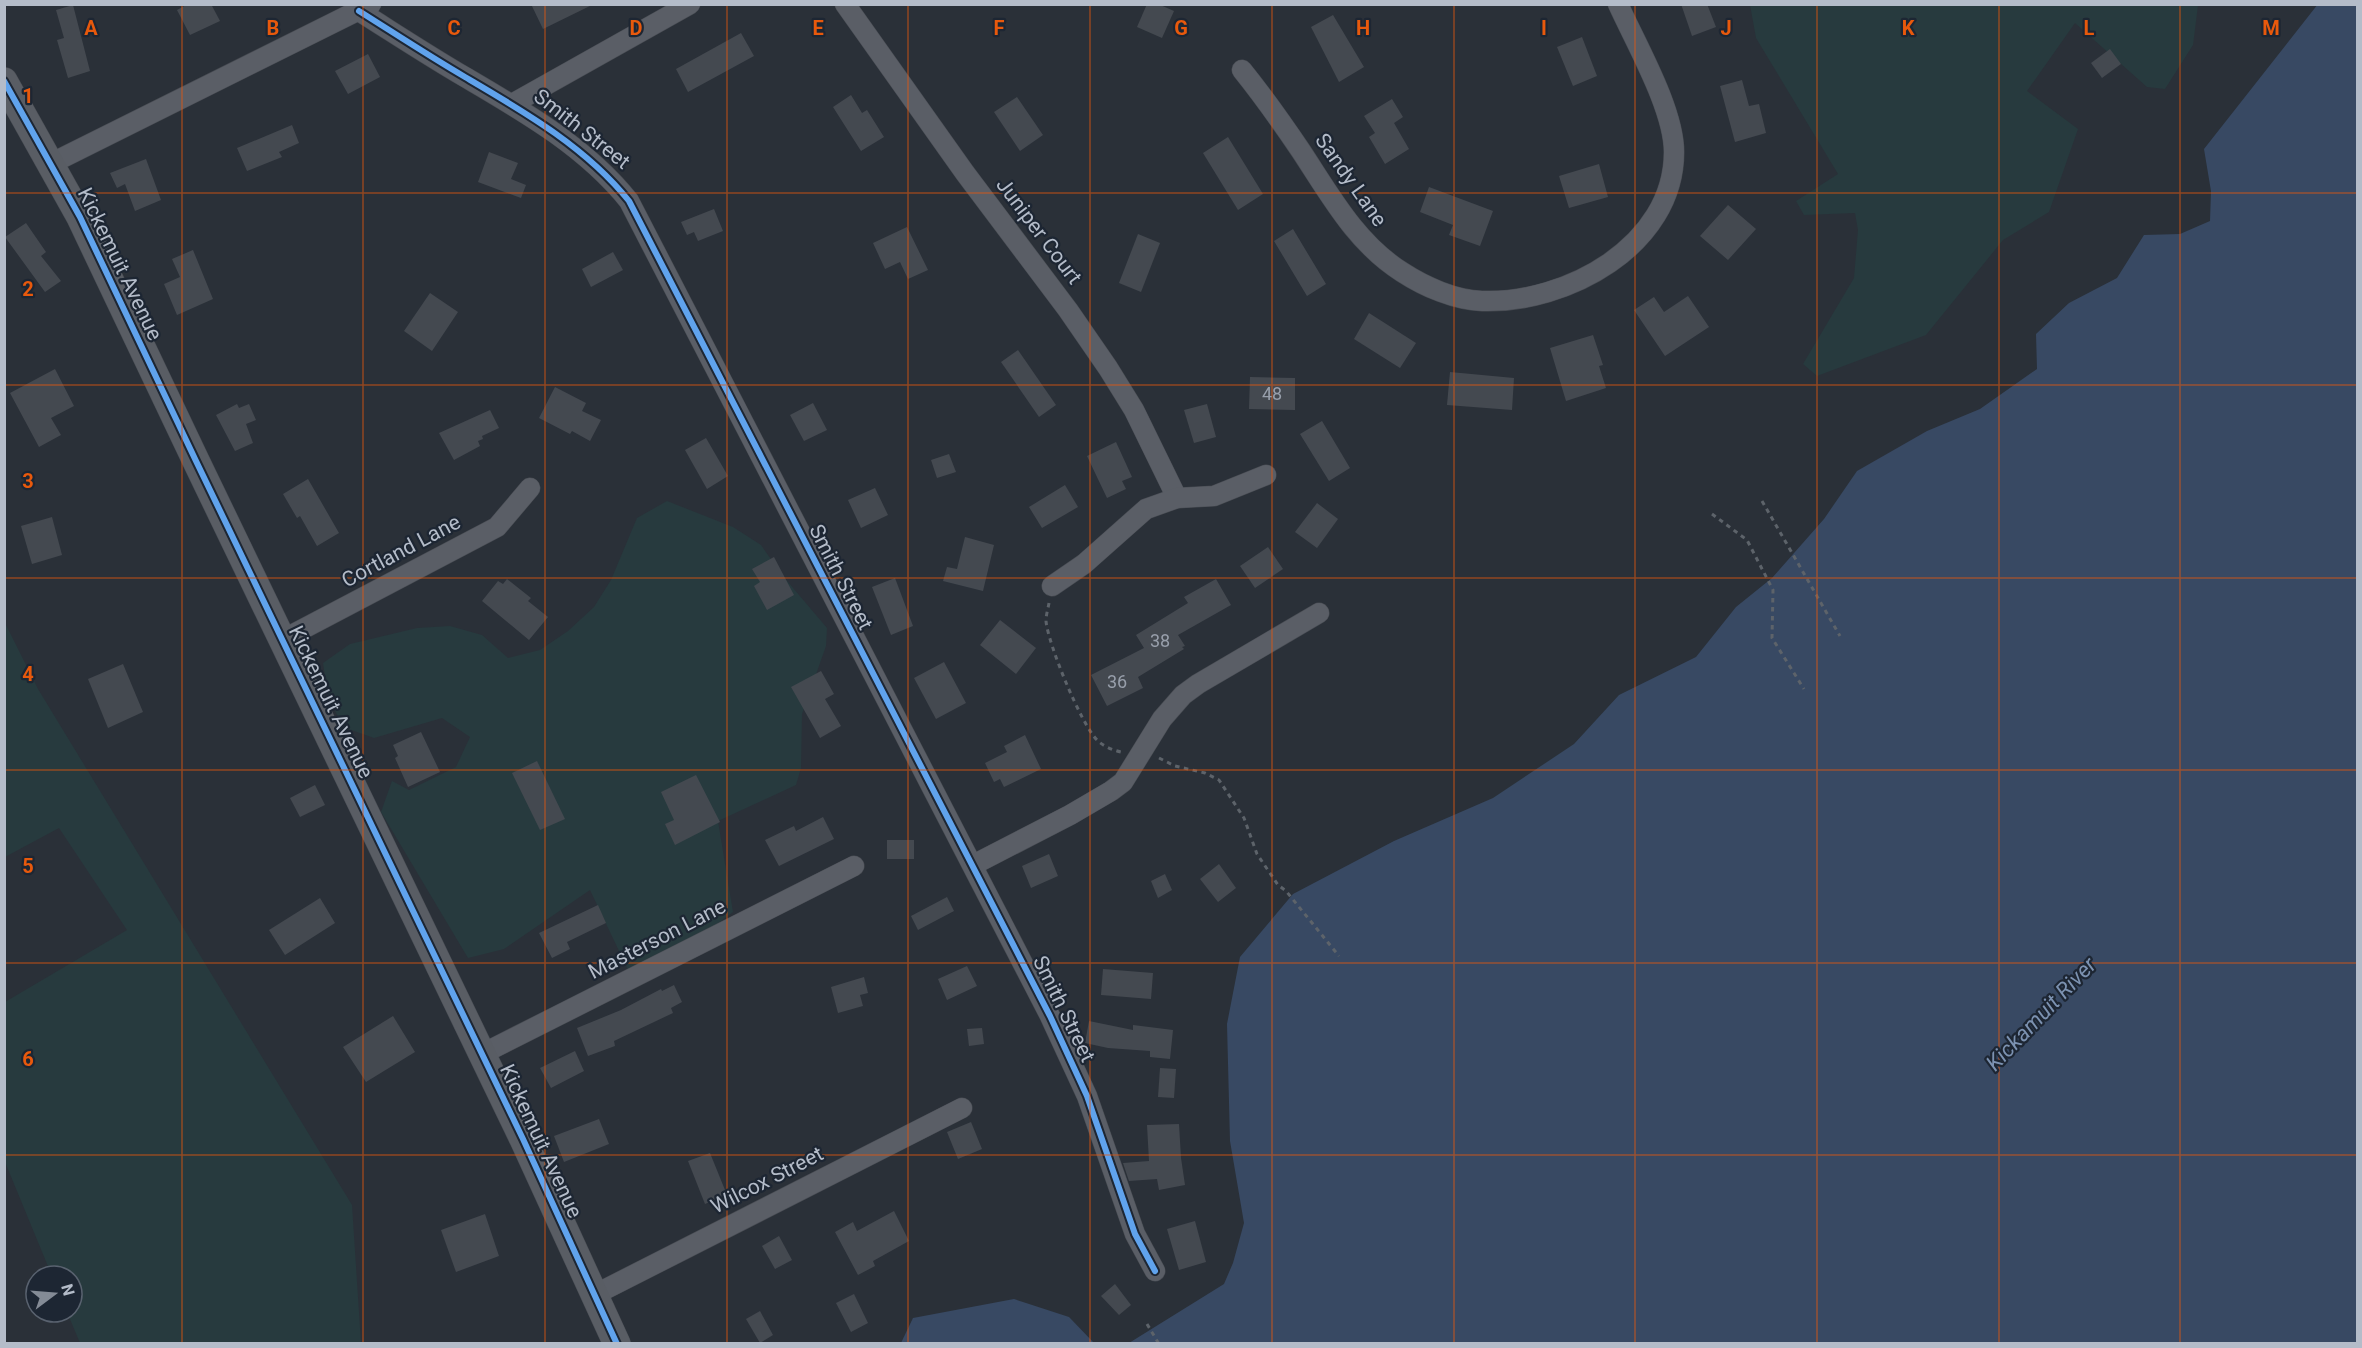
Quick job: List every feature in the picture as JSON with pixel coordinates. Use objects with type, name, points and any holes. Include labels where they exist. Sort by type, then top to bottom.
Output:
[{"type":"street","points":[[512,104],[690,4]]},
{"type":"street","name":"Juniper Court","points":[[845,4],[1108,368],[1134,410],[1177,498]]},
{"type":"street","name":"Sandy Lane","points":[[1242,70],[1288,131],[1347,221],[1384,260],[1420,282],[1461,298],[1482,301],[1526,298],[1579,281],[1613,262],[1629,248],[1653,219],[1668,189],[1674,153],[1670,126],[1661,98],[1618,4]]},
{"type":"street","name":"Smith Street","points":[[52,163],[365,8],[463,76],[512,104],[603,172],[629,201],[918,764],[973,865],[1087,1096],[1135,1234],[1155,1271]]},
{"type":"street","name":"Kickemuit Avenue","points":[[4,81],[81,217],[523,1139],[617,1344]]},
{"type":"street","points":[[1052,586],[1084,564],[1146,509],[1177,498],[1214,496],[1266,475]]},
{"type":"street","name":"Cortland Lane","points":[[282,640],[497,527],[530,489]]},
{"type":"street","points":[[973,865],[1112,791],[1123,782],[1162,719],[1183,695],[1319,613]]},
{"type":"street","name":"Masterson Lane","points":[[482,1054],[854,867]]},
{"type":"street","name":"Wilcox Street","points":[[594,1295],[962,1108]]},
{"type":"path","points":[[1762,501],[1840,636]]},
{"type":"path","points":[[1712,514],[1747,540],[1773,590],[1772,638],[1803,689]]},
{"type":"path","points":[[1286,891],[1339,956]]},
{"type":"path","points":[[1147,1324],[1159,1344]]},
{"type":"green space","points":[[1750,5],[2198,5],[2193,45],[2165,89],[2147,87],[2075,23],[2027,91],[2078,129],[2049,212],[2003,240],[1926,335],[1817,376],[1803,364],[1854,278],[1858,230],[1855,213],[1804,215],[1796,201],[1838,174],[1756,38]]},
{"type":"green space","points":[[667,501],[733,527],[761,545],[782,575],[827,628],[826,646],[802,714],[801,768],[796,785],[718,821],[733,912],[700,937],[630,974],[590,890],[504,949],[468,958],[381,812],[392,781],[409,790],[456,767],[470,737],[442,718],[374,738],[343,727],[328,696],[323,663],[350,644],[417,628],[450,626],[482,635],[508,658],[540,650],[568,631],[594,607],[611,580],[637,518]]},
{"type":"green space","points":[[4,621],[38,689],[352,1205],[361,1343],[80,1343],[72,1324],[84,1324],[84,1264],[47,1264],[5,1162],[5,1002],[127,930],[59,828],[5,857]]},
{"type":"water","name":"Kickamuit River","points":[[2318,4],[2358,5],[2357,1343],[1129,1343],[1224,1284],[1233,1263],[1244,1223],[1230,1141],[1227,1024],[1240,957],[1293,894],[1394,841],[1493,798],[1574,744],[1619,695],[1696,657],[1736,607],[1772,578],[1824,519],[1857,471],[1927,431],[1980,409],[2037,369],[2036,334],[2069,303],[2117,278],[2144,235],[2180,234],[2210,221],[2211,191],[2204,149]]},
{"type":"water","points":[[1014,1299],[1069,1317],[1094,1343],[901,1343],[913,1318]]},
{"type":"building","points":[[188,4],[211,4],[220,21],[190,35],[177,10]]},
{"type":"building","points":[[531,4],[594,4],[543,29]]},
{"type":"building","points":[[1147,4],[1158,4],[1174,11],[1162,38],[1137,27]]},
{"type":"building","points":[[1681,4],[1707,4],[1716,27],[1692,36]]},
{"type":"building","points":[[73,5],[90,71],[68,78],[57,40],[64,38],[56,10]]},
{"type":"building","points":[[1333,15],[1364,67],[1339,82],[1311,27]]},
{"type":"building","points":[[741,33],[754,56],[688,92],[676,69]]},
{"type":"building","points":[[1582,37],[1597,76],[1573,86],[1557,47]]},
{"type":"building","points":[[2110,49],[2121,64],[2102,78],[2091,63]]},
{"type":"building","points":[[368,54],[380,77],[348,94],[335,71]]},
{"type":"building","points":[[1742,80],[1749,106],[1759,104],[1766,133],[1735,142],[1720,86]]},
{"type":"building","points":[[851,95],[862,113],[867,110],[884,137],[861,151],[833,107]]},
{"type":"building","points":[[1017,97],[1043,135],[1020,151],[994,112]]},
{"type":"building","points":[[1392,99],[1403,117],[1394,123],[1409,149],[1385,164],[1369,137],[1375,133],[1364,116]]},
{"type":"building","points":[[292,125],[299,143],[279,152],[282,157],[247,171],[237,148]]},
{"type":"building","points":[[1228,137],[1263,194],[1238,210],[1203,153]]},
{"type":"building","points":[[489,152],[518,163],[511,179],[526,185],[521,198],[478,182]]},
{"type":"building","points":[[146,159],[161,200],[135,211],[125,184],[117,188],[110,173]]},
{"type":"building","points":[[1599,164],[1608,197],[1569,208],[1559,176]]},
{"type":"building","points":[[1429,187],[1493,211],[1480,246],[1449,235],[1453,225],[1420,212]]},
{"type":"building","points":[[1728,205],[1756,229],[1728,260],[1700,236]]},
{"type":"building","points":[[714,209],[723,231],[698,241],[694,232],[687,235],[681,222]]},
{"type":"building","points":[[26,223],[46,252],[41,256],[61,281],[45,292],[5,237]]},
{"type":"building","points":[[907,227],[928,270],[908,279],[900,262],[885,269],[873,243]]},
{"type":"building","points":[[1293,229],[1326,284],[1307,296],[1274,241]]},
{"type":"building","points":[[1138,234],[1160,243],[1141,292],[1119,283]]},
{"type":"building","points":[[193,250],[213,299],[177,315],[164,284],[180,277],[172,259]]},
{"type":"building","points":[[613,252],[623,270],[591,287],[582,269]]},
{"type":"building","points":[[430,293],[458,312],[432,351],[404,331]]},
{"type":"building","points":[[1688,296],[1709,327],[1665,356],[1634,310],[1654,297],[1664,312]]},
{"type":"building","points":[[1369,313],[1416,343],[1400,368],[1354,339]]},
{"type":"building","points":[[1593,335],[1603,365],[1599,366],[1606,388],[1566,401],[1550,348]]},
{"type":"building","points":[[1018,350],[1056,405],[1039,417],[1001,362]]},
{"type":"building","points":[[55,369],[74,406],[51,418],[61,435],[39,447],[10,393]]},
{"type":"building","points":[[1450,372],[1514,378],[1512,410],[1447,405]]},
{"type":"building","points":[[1250,377],[1295,378],[1295,410],[1249,409]]},
{"type":"building","points":[[555,387],[586,403],[582,411],[601,420],[590,441],[572,431],[570,434],[539,418]]},
{"type":"building","points":[[813,403],[827,430],[804,441],[790,415]]},
{"type":"building","points":[[237,404],[239,408],[249,404],[256,420],[246,424],[253,443],[235,451],[216,415]]},
{"type":"building","points":[[1207,404],[1216,437],[1194,443],[1184,410]]},
{"type":"building","points":[[490,410],[499,428],[482,436],[483,439],[478,441],[480,446],[454,460],[439,433]]},
{"type":"building","points":[[1322,421],[1350,468],[1329,481],[1300,434]]},
{"type":"building","points":[[706,438],[728,476],[707,489],[685,450]]},
{"type":"building","points":[[1116,442],[1132,477],[1122,481],[1126,489],[1107,498],[1087,456]]},
{"type":"building","points":[[949,454],[956,472],[937,478],[931,460]]},
{"type":"building","points":[[308,479],[339,533],[317,546],[300,516],[297,518],[283,494]]},
{"type":"building","points":[[1065,485],[1078,507],[1042,528],[1029,507]]},
{"type":"building","points":[[875,488],[888,515],[861,528],[848,500]]},
{"type":"building","points":[[1317,503],[1338,519],[1317,548],[1295,532]]},
{"type":"building","points":[[52,517],[62,555],[32,564],[21,526]]},
{"type":"building","points":[[965,537],[994,545],[983,591],[943,581],[947,567],[957,569]]},
{"type":"building","points":[[1268,547],[1283,569],[1255,588],[1240,566]]},
{"type":"building","points":[[774,557],[794,595],[767,610],[754,586],[760,582],[752,569]]},
{"type":"building","points":[[895,578],[913,626],[891,635],[872,587]]},
{"type":"building","points":[[507,579],[531,598],[528,601],[548,617],[529,640],[482,601],[498,581],[503,584]]},
{"type":"building","points":[[1216,579],[1231,605],[1178,635],[1185,646],[1182,647],[1184,649],[1138,677],[1143,688],[1107,706],[1091,675],[1144,648],[1136,635],[1188,603],[1184,597]]},
{"type":"building","points":[[1000,620],[1036,648],[1016,674],[980,645]]},
{"type":"building","points":[[944,662],[966,703],[936,719],[914,678]]},
{"type":"building","points":[[123,664],[143,712],[108,728],[88,679]]},
{"type":"building","points":[[821,671],[834,694],[825,699],[841,726],[820,738],[791,687]]},
{"type":"building","points":[[421,732],[440,772],[408,787],[395,758],[398,756],[393,745]]},
{"type":"building","points":[[1025,735],[1041,769],[1004,787],[1000,779],[994,782],[985,763],[1007,752],[1004,746]]},
{"type":"building","points":[[537,761],[565,819],[540,830],[512,773]]},
{"type":"building","points":[[696,775],[720,822],[675,845],[665,824],[674,820],[661,792]]},
{"type":"building","points":[[315,785],[325,805],[300,817],[290,798]]},
{"type":"building","points":[[823,817],[834,839],[779,866],[765,840],[794,826],[796,831]]},
{"type":"building","points":[[887,840],[914,840],[914,859],[887,859]]},
{"type":"building","points":[[1049,854],[1058,876],[1031,888],[1022,866]]},
{"type":"building","points":[[1219,864],[1236,888],[1218,902],[1200,879]]},
{"type":"building","points":[[1165,874],[1172,890],[1158,898],[1151,881]]},
{"type":"building","points":[[947,897],[954,911],[918,930],[911,916]]},
{"type":"building","points":[[320,898],[335,923],[285,955],[269,930]]},
{"type":"building","points":[[598,905],[606,923],[567,942],[570,949],[552,958],[539,933]]},
{"type":"building","points":[[967,966],[977,986],[947,1000],[938,979]]},
{"type":"building","points":[[1103,969],[1153,973],[1151,999],[1101,995]]},
{"type":"building","points":[[864,977],[868,993],[860,995],[863,1006],[838,1013],[831,987]]},
{"type":"building","points":[[674,985],[682,1002],[671,1008],[673,1013],[614,1041],[615,1046],[588,1056],[577,1028]]},
{"type":"building","points":[[393,1016],[415,1052],[366,1082],[343,1047]]},
{"type":"building","points":[[1089,1021],[1133,1030],[1133,1025],[1173,1030],[1170,1059],[1150,1057],[1150,1051],[1108,1048],[1085,1043]]},
{"type":"building","points":[[982,1028],[984,1044],[969,1046],[967,1029]]},
{"type":"building","points":[[575,1051],[584,1071],[551,1088],[540,1068]]},
{"type":"building","points":[[1160,1068],[1176,1069],[1174,1098],[1158,1097]]},
{"type":"building","points":[[599,1119],[609,1144],[564,1162],[554,1136]]},
{"type":"building","points":[[971,1122],[982,1149],[958,1159],[947,1132]]},
{"type":"building","points":[[1179,1124],[1185,1185],[1159,1190],[1157,1179],[1129,1181],[1123,1163],[1149,1161],[1147,1125]]},
{"type":"building","points":[[710,1153],[727,1195],[705,1204],[688,1161]]},
{"type":"building","points":[[894,1211],[909,1241],[873,1261],[875,1266],[858,1275],[835,1232],[853,1222],[857,1231]]},
{"type":"building","points":[[485,1214],[499,1256],[456,1272],[441,1230]]},
{"type":"building","points":[[1195,1221],[1206,1262],[1179,1270],[1167,1229]]},
{"type":"building","points":[[779,1236],[792,1260],[775,1269],[762,1246]]},
{"type":"building","points":[[1115,1284],[1131,1305],[1119,1315],[1101,1296]]},
{"type":"building","points":[[854,1294],[868,1323],[851,1332],[836,1303]]},
{"type":"building","points":[[760,1311],[773,1335],[760,1343],[746,1319]]},
{"type":"cycle path","points":[[359,11],[553,132],[593,164],[629,201],[1050,1016],[1087,1096],[1135,1234],[1155,1271]]},
{"type":"cycle path","points":[[4,81],[80,217],[523,1139],[617,1344]]}]
